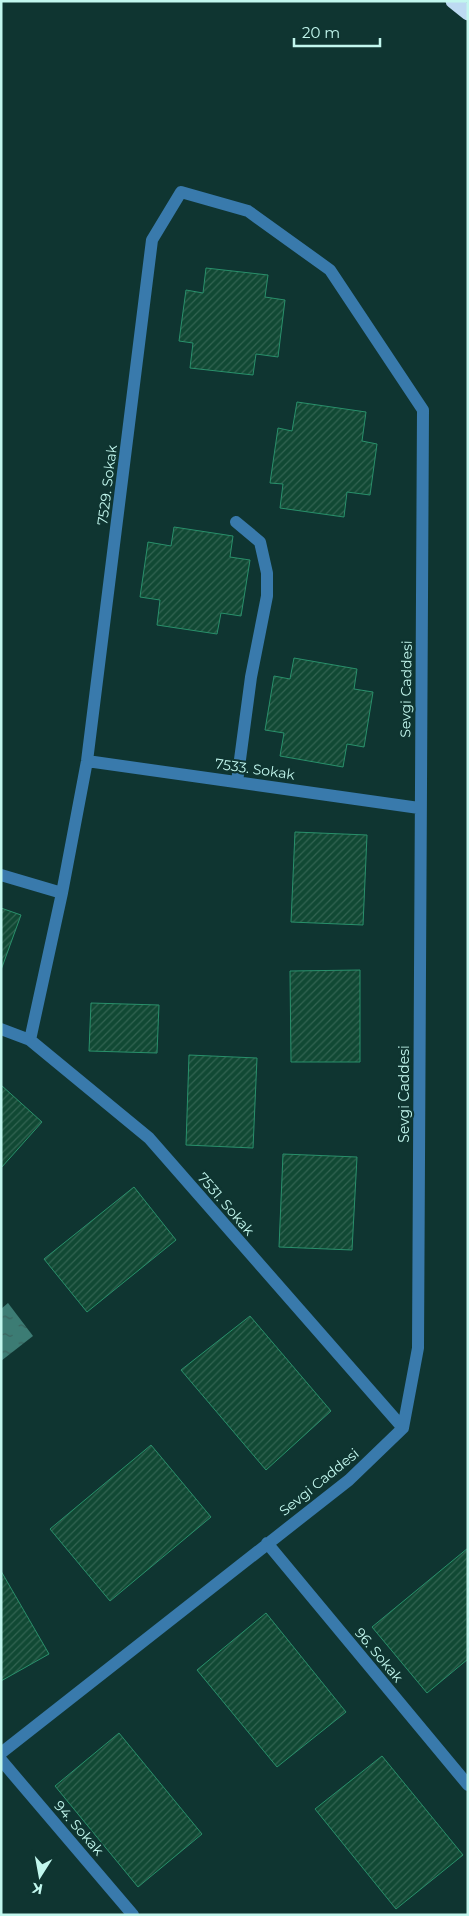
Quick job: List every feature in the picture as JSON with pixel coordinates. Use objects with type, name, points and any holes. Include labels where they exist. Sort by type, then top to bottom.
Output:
[{"type":"highway","points":[[454,1],[468,13]]},
{"type":"street","name":"7529. Sokak","points":[[30,1040],[62,893],[87,761],[152,240],[180,192],[248,211],[330,270]]},
{"type":"street","name":"Sevgi Caddesi","points":[[1,1754],[349,1480],[403,1428],[418,1348],[423,410],[330,270]]},
{"type":"street","points":[[236,522],[260,542],[268,573],[267,596],[251,677],[237,782]]},
{"type":"street","name":"7533. Sokak","points":[[87,761],[420,808]]},
{"type":"street","points":[[1,875],[62,893]]},
{"type":"street","name":"7531. Sokak","points":[[1,1029],[30,1040],[149,1138],[403,1428]]},
{"type":"street","name":"96. Sokak","points":[[267,1543],[468,1785]]},
{"type":"street","name":"94. Sokak","points":[[1,1760],[133,1915]]},
{"type":"water","points":[[8,1303],[33,1336],[1,1361],[1,1309]]},
{"type":"building","points":[[206,268],[268,275],[265,297],[285,300],[278,357],[256,354],[253,375],[190,368],[193,343],[179,341],[186,290],[203,293]]},
{"type":"building","points":[[297,402],[366,412],[362,441],[377,444],[370,495],[347,492],[344,517],[280,508],[283,484],[270,483],[278,428],[292,431]]},
{"type":"building","points":[[174,527],[233,536],[230,557],[250,560],[241,616],[221,613],[217,634],[157,625],[160,600],[140,597],[148,542],[171,546]]},
{"type":"building","points":[[294,658],[357,669],[354,689],[373,692],[364,747],[347,744],[343,767],[280,756],[284,733],[265,730],[274,676],[290,679]]},
{"type":"building","points":[[295,832],[367,835],[363,925],[291,922]]},
{"type":"building","points":[[1,908],[21,915],[1,970]]},
{"type":"building","points":[[360,970],[360,1062],[291,1062],[290,971]]},
{"type":"building","points":[[91,1003],[159,1005],[157,1053],[89,1051]]},
{"type":"building","points":[[189,1055],[257,1058],[253,1148],[186,1145]]},
{"type":"building","points":[[1,1085],[42,1122],[1,1168]]},
{"type":"building","points":[[283,1154],[357,1157],[352,1250],[279,1247]]},
{"type":"building","points":[[134,1187],[176,1240],[87,1312],[44,1259]]},
{"type":"building","points":[[250,1316],[331,1411],[266,1470],[181,1370]]},
{"type":"building","points":[[151,1445],[211,1517],[110,1601],[50,1529]]},
{"type":"building","points":[[468,1548],[468,1659],[427,1693],[372,1627]]},
{"type":"building","points":[[1,1571],[49,1654],[1,1681]]},
{"type":"building","points":[[266,1613],[346,1712],[277,1767],[197,1670]]},
{"type":"building","points":[[119,1733],[202,1834],[138,1887],[55,1786]]},
{"type":"building","points":[[382,1756],[463,1855],[396,1909],[315,1809]]}]
